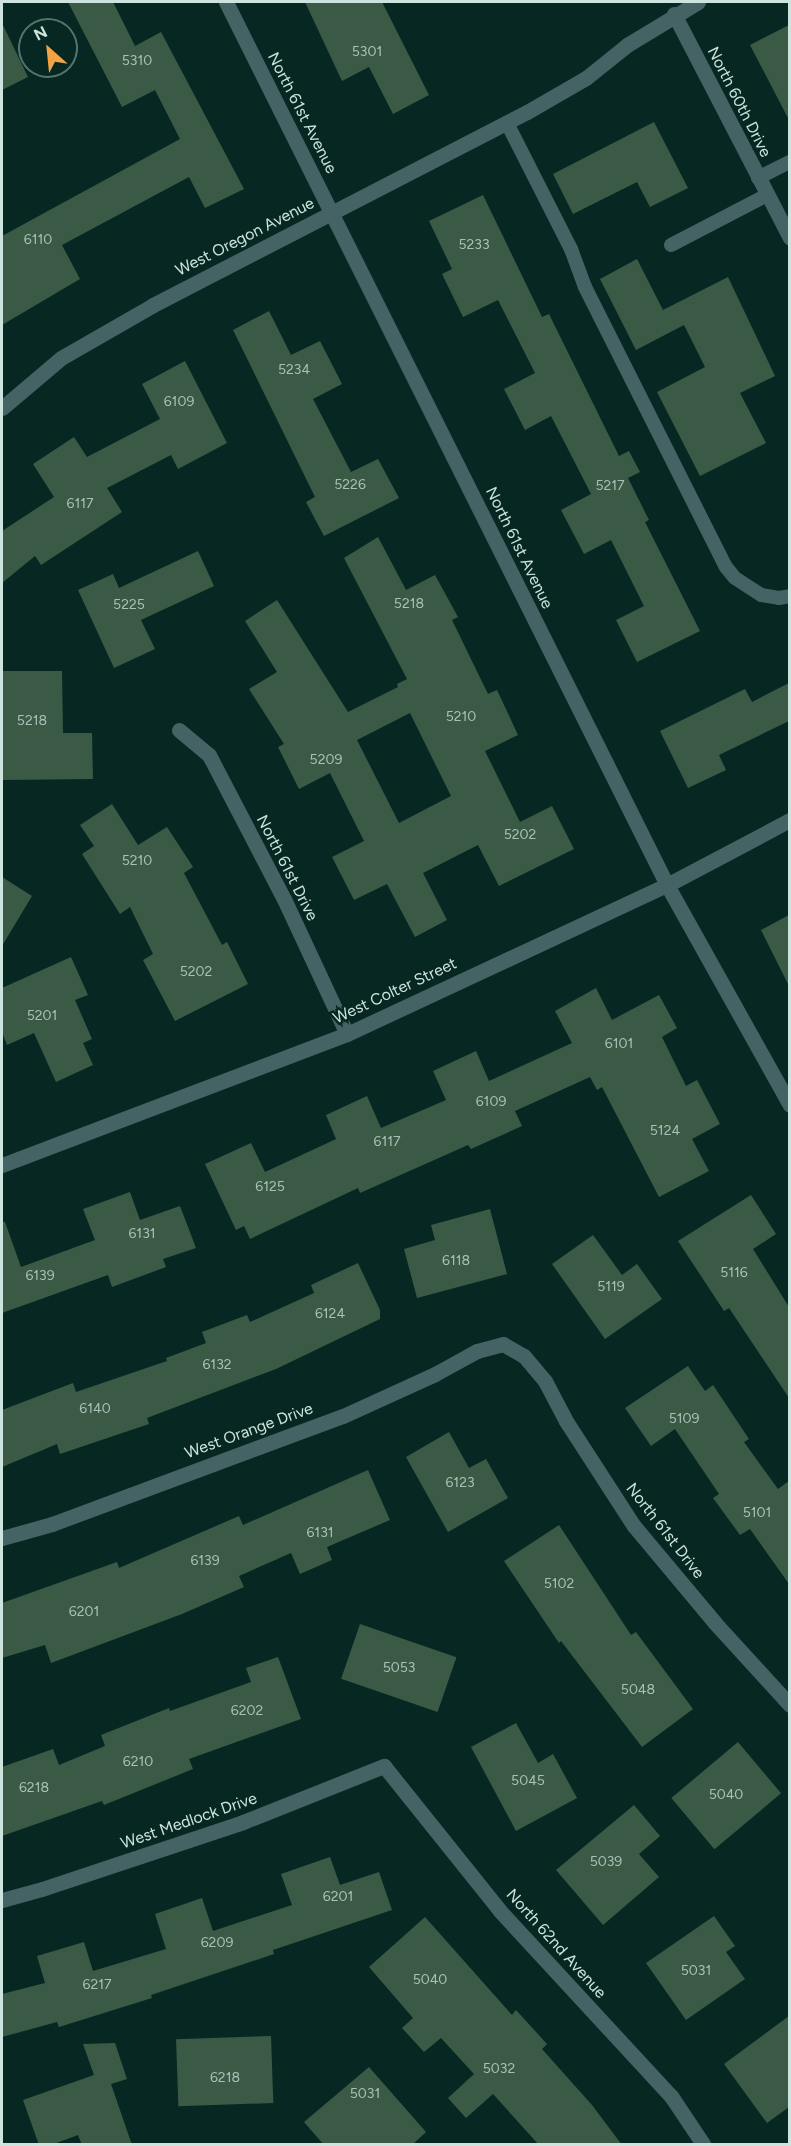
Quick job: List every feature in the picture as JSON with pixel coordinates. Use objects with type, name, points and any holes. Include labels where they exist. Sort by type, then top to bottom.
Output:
[{"type":"street","name":"North 61st Avenue","points":[[226,2],[667,885],[789,1105]]},
{"type":"street","name":"West Oregon Avenue","points":[[2,408],[61,358],[153,305],[507,123],[586,78],[674,14],[698,2]]},
{"type":"street","name":"North 60th Drive","points":[[674,14],[789,238]]},
{"type":"street","name":"North 61st Drive","points":[[179,730],[209,755],[284,899],[347,1034]]},
{"type":"street","name":"West Colter Street","points":[[2,1166],[347,1034],[667,885],[789,820]]},
{"type":"street","name":"North 61st Drive","points":[[502,1344],[524,1356],[545,1381],[566,1421],[634,1526],[715,1623],[789,1705]]},
{"type":"street","name":"West Orange Drive","points":[[2,1538],[52,1524],[343,1416],[477,1351],[502,1344]]},
{"type":"street","name":"West Medlock Drive","points":[[2,1900],[42,1889],[243,1822],[384,1766]]},
{"type":"street","name":"North 62nd Avenue","points":[[384,1766],[500,1911],[671,2096],[703,2145]]},
{"type":"lane","points":[[507,123],[571,249],[585,287],[726,567],[735,578],[761,595],[779,598],[789,596]]},
{"type":"lane","points":[[758,178],[789,162]]},
{"type":"lane","points":[[671,245],[767,195]]},
{"type":"building","points":[[68,2],[113,2],[135,46],[161,32],[244,189],[205,208],[189,177],[62,245],[80,279],[2,325],[2,236],[180,139],[155,90],[122,107]]},
{"type":"building","points":[[305,2],[382,2],[429,95],[393,114],[369,67],[342,81]]},
{"type":"building","points":[[2,23],[18,56],[18,78],[26,78],[2,90]]},
{"type":"building","points":[[789,25],[789,120],[750,45]]},
{"type":"building","points":[[654,122],[688,188],[650,207],[637,182],[573,214],[553,174]]},
{"type":"building","points":[[483,195],[542,317],[549,314],[619,456],[629,451],[640,472],[628,478],[649,520],[645,522],[700,631],[637,662],[616,620],[644,606],[611,540],[584,554],[561,510],[591,494],[551,416],[525,430],[504,389],[535,373],[498,300],[463,317],[442,274],[452,269],[429,221]]},
{"type":"building","points":[[637,259],[663,310],[728,277],[775,376],[740,393],[766,443],[700,476],[657,392],[705,367],[684,325],[636,350],[600,279]]},
{"type":"building","points":[[269,311],[291,355],[320,341],[342,384],[313,399],[351,472],[378,459],[399,498],[324,536],[306,502],[315,497],[233,330]]},
{"type":"building","points":[[185,361],[227,443],[178,469],[171,455],[107,488],[122,512],[41,565],[35,556],[2,583],[2,531],[54,497],[33,464],[74,437],[87,457],[160,419],[142,384]]},
{"type":"building","points":[[378,537],[406,590],[435,575],[458,617],[452,620],[488,694],[497,690],[518,735],[485,751],[520,822],[552,806],[574,849],[499,886],[478,845],[423,873],[447,920],[415,937],[387,884],[354,900],[332,857],[364,841],[330,773],[299,789],[278,747],[284,744],[249,689],[277,672],[245,621],[277,600],[348,712],[398,687],[397,684],[407,679],[344,558]],"holes":[[[410,713],[451,796],[399,823],[357,740]]]},
{"type":"building","points":[[198,551],[214,586],[141,620],[155,649],[114,668],[78,590],[113,574],[119,588]]},
{"type":"building","points":[[2,671],[62,671],[63,733],[92,733],[93,779],[2,780]]},
{"type":"building","points":[[789,683],[789,721],[719,755],[726,770],[688,788],[660,731],[745,689],[752,702]]},
{"type":"building","points":[[112,804],[138,845],[167,827],[193,867],[184,873],[222,945],[227,942],[248,984],[175,1021],[143,960],[153,954],[130,907],[120,914],[82,854],[94,846],[80,825]]},
{"type":"building","points":[[2,877],[32,896],[2,946]]},
{"type":"building","points":[[789,915],[789,986],[761,930]]},
{"type":"building","points":[[71,957],[88,995],[75,1000],[92,1039],[83,1043],[93,1065],[56,1082],[34,1033],[7,1045],[2,1032],[2,988]]},
{"type":"building","points":[[596,988],[612,1020],[659,995],[677,1028],[662,1037],[686,1086],[697,1080],[720,1124],[692,1139],[709,1171],[659,1197],[602,1087],[597,1090],[590,1077],[515,1111],[522,1126],[471,1149],[468,1145],[360,1193],[358,1188],[250,1239],[244,1226],[236,1230],[205,1164],[251,1143],[265,1172],[336,1139],[326,1115],[367,1096],[381,1128],[446,1100],[433,1071],[476,1051],[489,1081],[572,1043],[555,1011]]},
{"type":"building","points":[[130,1192],[140,1220],[180,1206],[196,1248],[163,1259],[166,1267],[112,1287],[108,1275],[2,1313],[2,1222],[5,1222],[21,1267],[95,1240],[83,1209]]},
{"type":"building","points":[[751,1195],[776,1234],[753,1249],[789,1307],[789,1398],[729,1308],[724,1311],[678,1241]]},
{"type":"building","points":[[490,1209],[507,1274],[417,1298],[404,1249],[435,1240],[431,1225]]},
{"type":"building","points":[[593,1235],[622,1275],[637,1264],[662,1299],[605,1339],[552,1264]]},
{"type":"building","points":[[358,1263],[380,1310],[380,1319],[276,1369],[147,1418],[149,1424],[60,1454],[57,1444],[2,1467],[2,1410],[73,1383],[76,1392],[167,1361],[166,1358],[206,1343],[202,1332],[247,1315],[250,1322],[314,1293],[311,1285]]},
{"type":"building","points":[[688,1366],[705,1391],[713,1385],[749,1439],[744,1442],[778,1489],[789,1481],[789,1584],[750,1529],[740,1535],[713,1498],[719,1494],[675,1429],[651,1446],[625,1408]]},
{"type":"building","points":[[449,1432],[469,1468],[486,1459],[508,1498],[448,1532],[406,1457]]},
{"type":"building","points":[[368,1470],[390,1520],[327,1547],[332,1560],[300,1574],[291,1553],[239,1576],[244,1587],[182,1614],[51,1663],[45,1645],[2,1658],[2,1603],[117,1562],[119,1568],[239,1516],[243,1525]]},
{"type":"building","points":[[559,1525],[631,1635],[636,1632],[693,1709],[642,1747],[561,1641],[559,1643],[504,1561]]},
{"type":"building","points":[[360,1624],[456,1657],[438,1712],[341,1679]]},
{"type":"building","points":[[278,1657],[301,1719],[189,1759],[193,1769],[104,1805],[102,1801],[2,1836],[2,1767],[53,1749],[59,1765],[105,1746],[101,1735],[169,1708],[170,1711],[251,1682],[246,1668]]},
{"type":"building","points":[[516,1723],[538,1763],[553,1754],[577,1798],[516,1831],[471,1747]]},
{"type":"building","points":[[738,1742],[781,1793],[714,1849],[671,1798]]},
{"type":"building","points":[[634,1805],[660,1836],[639,1854],[659,1877],[603,1925],[556,1870]]},
{"type":"building","points":[[330,1857],[340,1885],[379,1872],[392,1910],[273,1950],[274,1954],[151,1995],[152,1998],[59,2027],[57,2022],[2,2037],[2,1994],[45,1983],[37,1956],[84,1942],[93,1971],[166,1949],[155,1914],[202,1898],[213,1931],[292,1905],[281,1874]]},
{"type":"building","points":[[714,1916],[735,1946],[726,1952],[745,1979],[686,2020],[646,1963]]},
{"type":"building","points":[[425,1917],[512,2015],[516,2010],[547,2044],[542,2049],[592,2105],[622,2145],[539,2145],[493,2094],[466,2118],[448,2098],[474,2074],[441,2038],[424,2052],[402,2028],[413,2018],[369,1967]]},
{"type":"building","points":[[789,2016],[789,2107],[767,2123],[724,2064]]},
{"type":"building","points":[[271,2036],[273,2103],[178,2106],[176,2039]]},
{"type":"building","points":[[115,2043],[127,2079],[111,2084],[132,2145],[82,2145],[78,2135],[51,2145],[39,2145],[23,2100],[94,2075],[83,2044]]},
{"type":"building","points":[[369,2067],[426,2132],[412,2145],[324,2145],[304,2122]]}]
